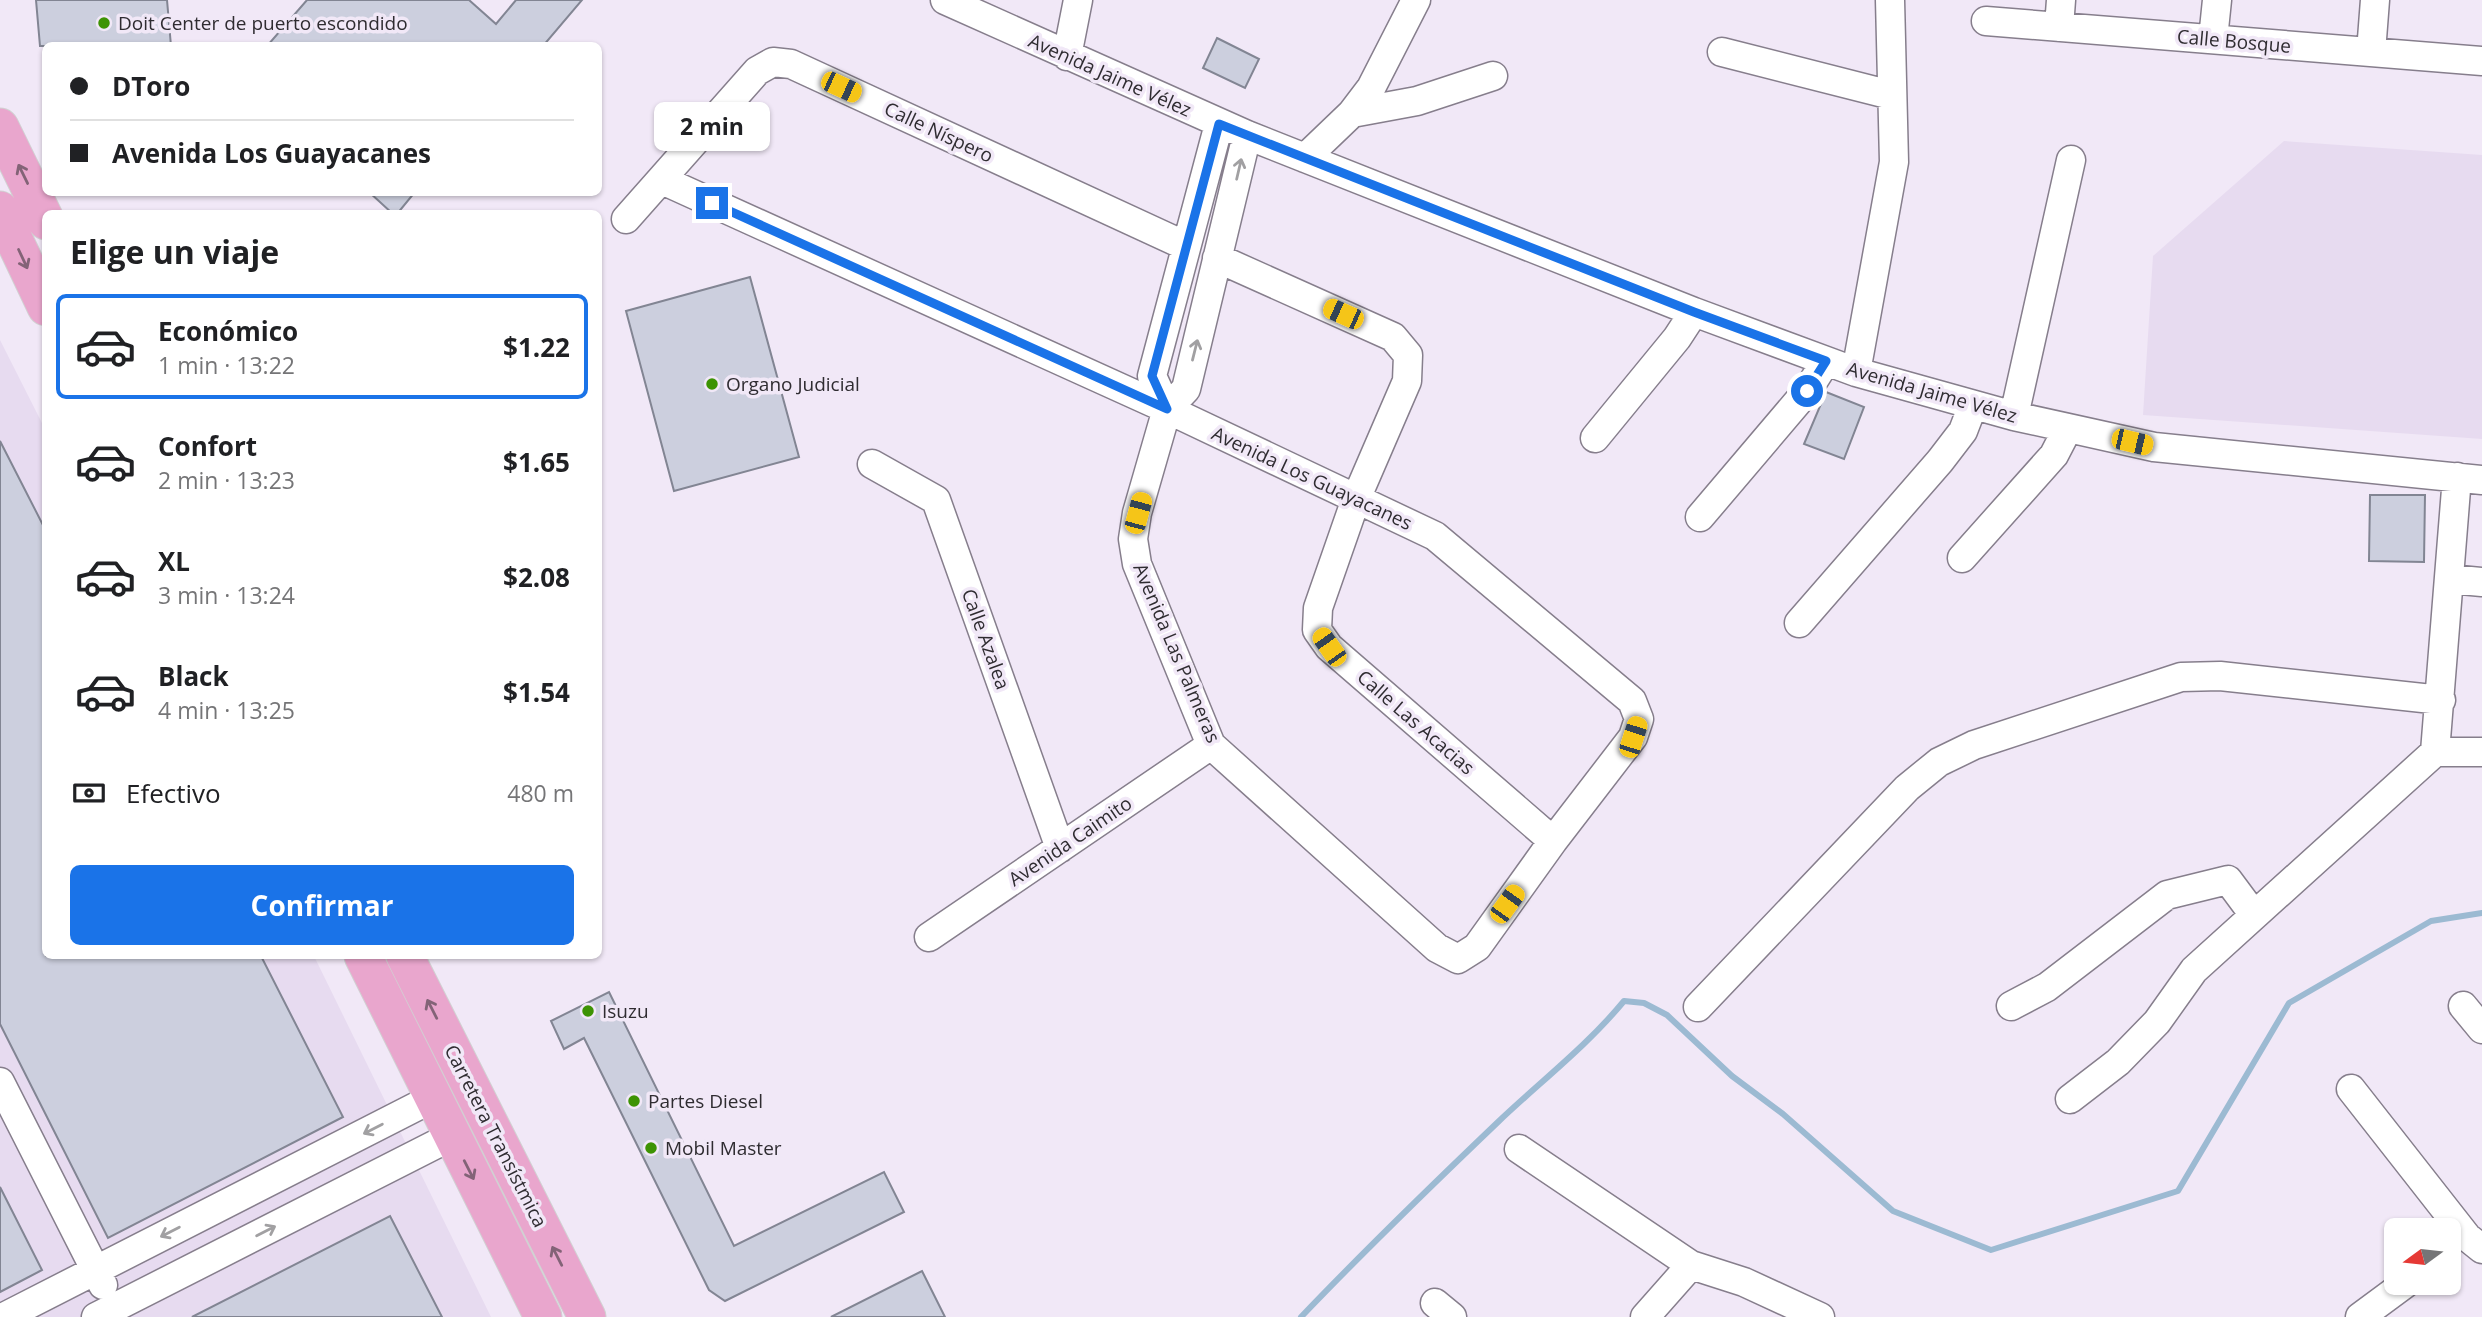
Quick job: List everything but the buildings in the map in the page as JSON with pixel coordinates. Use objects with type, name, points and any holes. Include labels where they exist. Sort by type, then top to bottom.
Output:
[{"type":"main road","points":[[0,127],[42,213]]},
{"type":"main road","points":[[0,210],[42,299]]},
{"type":"main road","name":"Carretera Transístmica","points":[[364,959],[543,1317]]},
{"type":"main road","name":"Carretera Transístmica","points":[[407,959],[587,1317]]},
{"type":"street","name":"Avenida Jaime Vélez","points":[[946,0],[1219,124],[1694,312],[1856,372],[2014,416],[2154,447],[2470,479]]},
{"type":"street","points":[[1067,56],[1079,0]]},
{"type":"street","points":[[1306,158],[1352,113],[1371,88],[1416,0]]},
{"type":"street","points":[[1856,372],[1894,162],[1890,0]]},
{"type":"street","points":[[2213,39],[2217,0]]},
{"type":"street","points":[[2371,52],[2375,0]]},
{"type":"street","name":"Calle Bosque","points":[[1986,20],[2060,13],[2213,39],[2482,61]]},
{"type":"street","points":[[1722,52],[1891,95]]},
{"type":"street","name":"Calle Níspero","points":[[626,219],[757,71],[773,62],[791,64],[1186,246]]},
{"type":"street","points":[[1352,113],[1418,101],[1493,76]]},
{"type":"street","points":[[1167,409],[1152,376],[1219,124]]},
{"type":"street","name":"Avenida Las Palmeras","points":[[1247,135],[1186,388],[1167,409],[1138,513],[1133,539],[1137,564],[1211,745],[1437,948],[1458,959]]},
{"type":"street","points":[[2014,416],[2071,160]]},
{"type":"street","name":"Avenida Los Guayacanes","points":[[662,180],[1167,409],[1435,536],[1632,701],[1639,719],[1633,737],[1553,841],[1477,947],[1458,959]]},
{"type":"street","name":"Calle Las Acacias","points":[[1217,258],[1393,337],[1408,355],[1407,382],[1356,499],[1318,608],[1317,630],[1329,647],[1553,841]]},
{"type":"street","points":[[1595,438],[1694,312]]},
{"type":"street","points":[[1700,517],[1807,391],[1826,361]]},
{"type":"street","points":[[1799,623],[1940,461],[1963,431],[1973,404]]},
{"type":"street","points":[[1962,558],[2054,454],[2068,428]]},
{"type":"street","name":"Calle Azalea","points":[[872,464],[936,499],[1060,848]]},
{"type":"street","points":[[2070,1099],[2118,1062],[2157,1022],[2194,970],[2435,752],[2450,579],[2470,479]]},
{"type":"street","points":[[2450,579],[2482,582]]},
{"type":"street","points":[[1698,1007],[1907,788],[1939,762],[1974,745],[2181,677],[2220,676],[2441,700]]},
{"type":"street","name":"Avenida Caimito","points":[[929,937],[1211,745]]},
{"type":"street","points":[[2435,752],[2482,752]]},
{"type":"street","points":[[2011,1006],[2047,987],[2167,895],[2228,880],[2254,915]]},
{"type":"street","points":[[2463,1006],[2482,1029]]},
{"type":"street","points":[[0,1082],[96,1270],[110,1314],[452,1136]]},
{"type":"street","points":[[2351,1089],[2470,1241]]},
{"type":"street","points":[[4,1317],[433,1098]]},
{"type":"street","points":[[1519,1149],[1691,1265],[1744,1282],[1816,1316]]},
{"type":"street","points":[[1645,1317],[1691,1265]]},
{"type":"street","points":[[2360,1317],[2390,1295]]},
{"type":"shaded area","points":[[2284,141],[2482,155],[2482,439],[2143,415],[2153,256]]},
{"type":"shaded area","points":[[0,340],[42,423],[42,959],[315,959],[491,1317],[0,1317]]},
{"type":"waterway","points":[[1301,1317],[1448,1170],[1595,1033],[1624,1001],[1644,1003],[1667,1015],[1732,1076],[1783,1114],[1893,1211],[1991,1250],[2178,1191],[2289,1003],[2431,921],[2482,913]]},
{"type":"place","name":"Doit Center de puerto escondido","points":[[104,23]]},
{"type":"place","name":"Organo Judicial","points":[[712,384]]},
{"type":"place","name":"Isuzu","points":[[588,1011]]},
{"type":"place","name":"Partes Diesel","points":[[634,1101]]},
{"type":"place","name":"Mobil Master","points":[[651,1148]]},
{"type":"route","points":[[712,203],[1167,409],[1152,376],[1219,124],[1694,312],[1826,361],[1807,391]]}]
